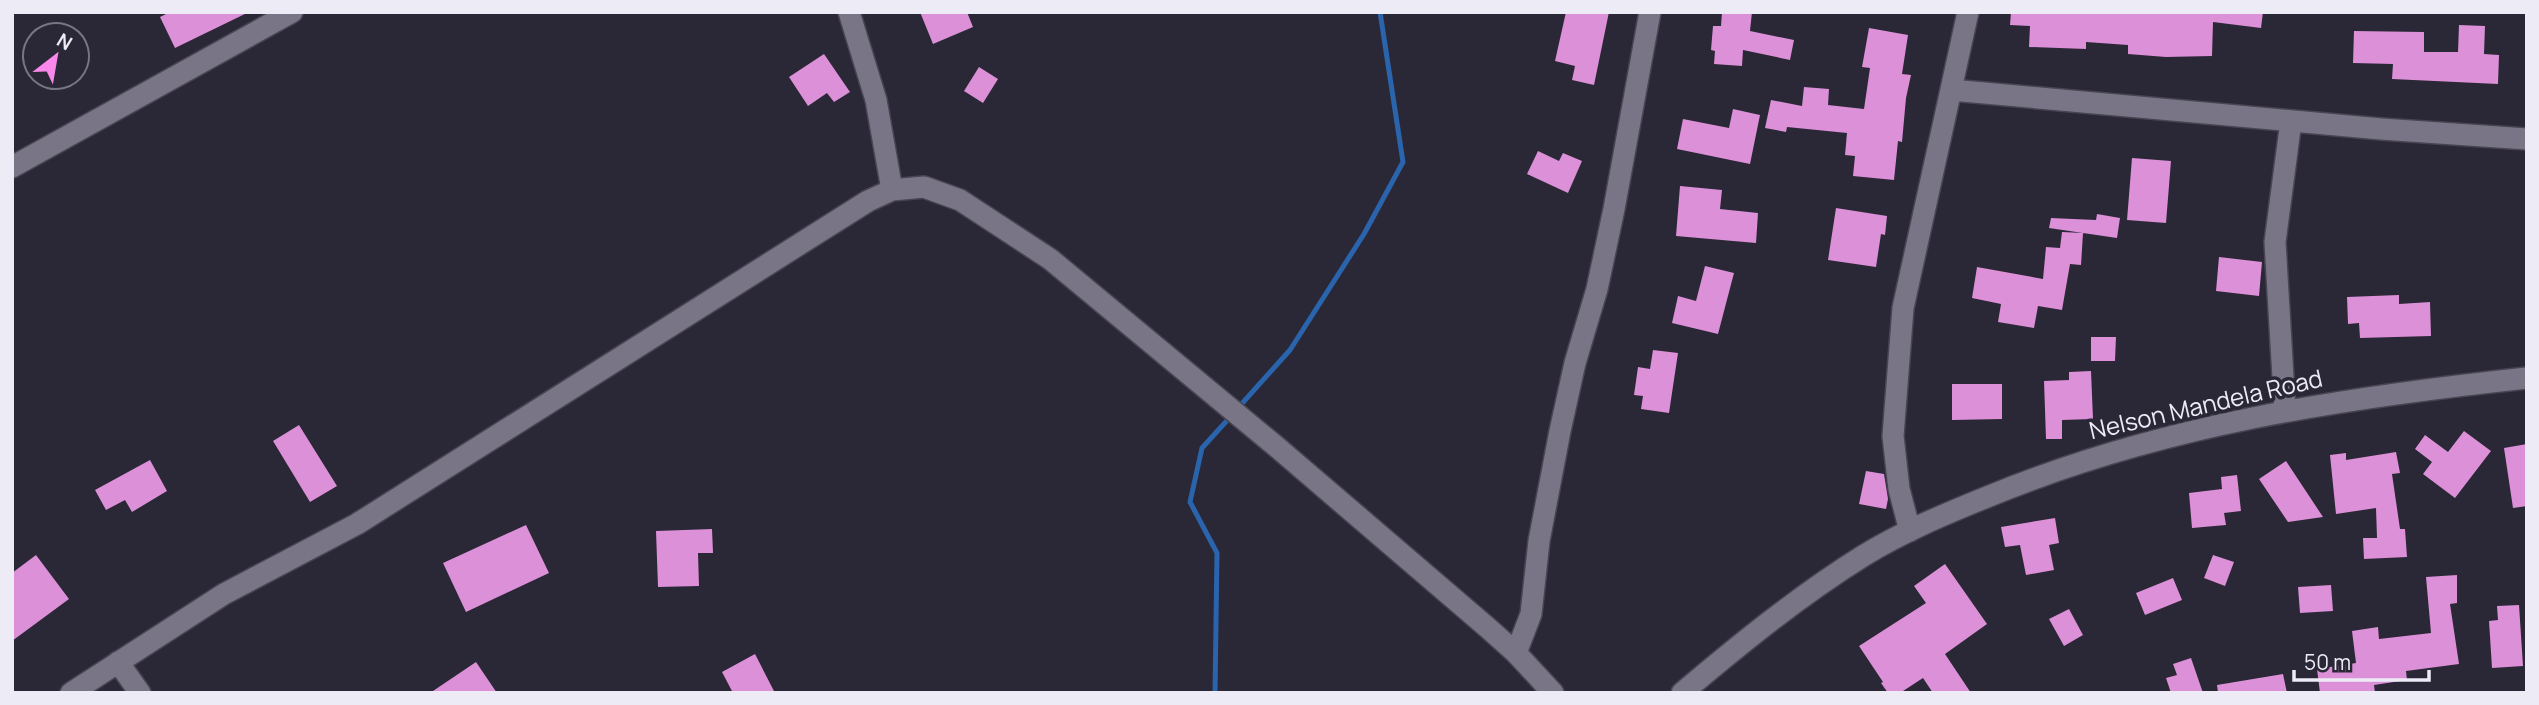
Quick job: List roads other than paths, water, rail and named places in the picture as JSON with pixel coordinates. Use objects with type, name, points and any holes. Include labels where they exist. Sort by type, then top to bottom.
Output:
[{"type":"street","points":[[12,167],[292,12]]},
{"type":"street","points":[[849,12],[876,100],[892,190]]},
{"type":"street","points":[[1516,653],[1531,614],[1539,541],[1560,430],[1575,363],[1597,289],[1650,12]]},
{"type":"street","points":[[1910,531],[1899,489],[1893,436],[1903,308],[1968,12]]},
{"type":"street","points":[[1951,90],[2527,139]]},
{"type":"street","points":[[2285,411],[2275,242],[2291,121]]},
{"type":"street","points":[[71,693],[224,594],[358,524],[869,201],[892,190],[924,187],[960,200],[1050,259],[1278,448],[1516,653],[1553,693]]},
{"type":"street","name":"Nelson Mandela Road","points":[[1682,693],[1784,610],[1864,556],[1910,531],[2019,484],[2087,459],[2158,438],[2285,411],[2527,377]]},
{"type":"street","points":[[118,662],[140,693]]},
{"type":"waterway","points":[[1238,408],[1290,350],[1364,234],[1403,162],[1380,12]]},
{"type":"waterway","points":[[1215,693],[1217,553],[1190,502],[1202,448],[1232,415]]}]
